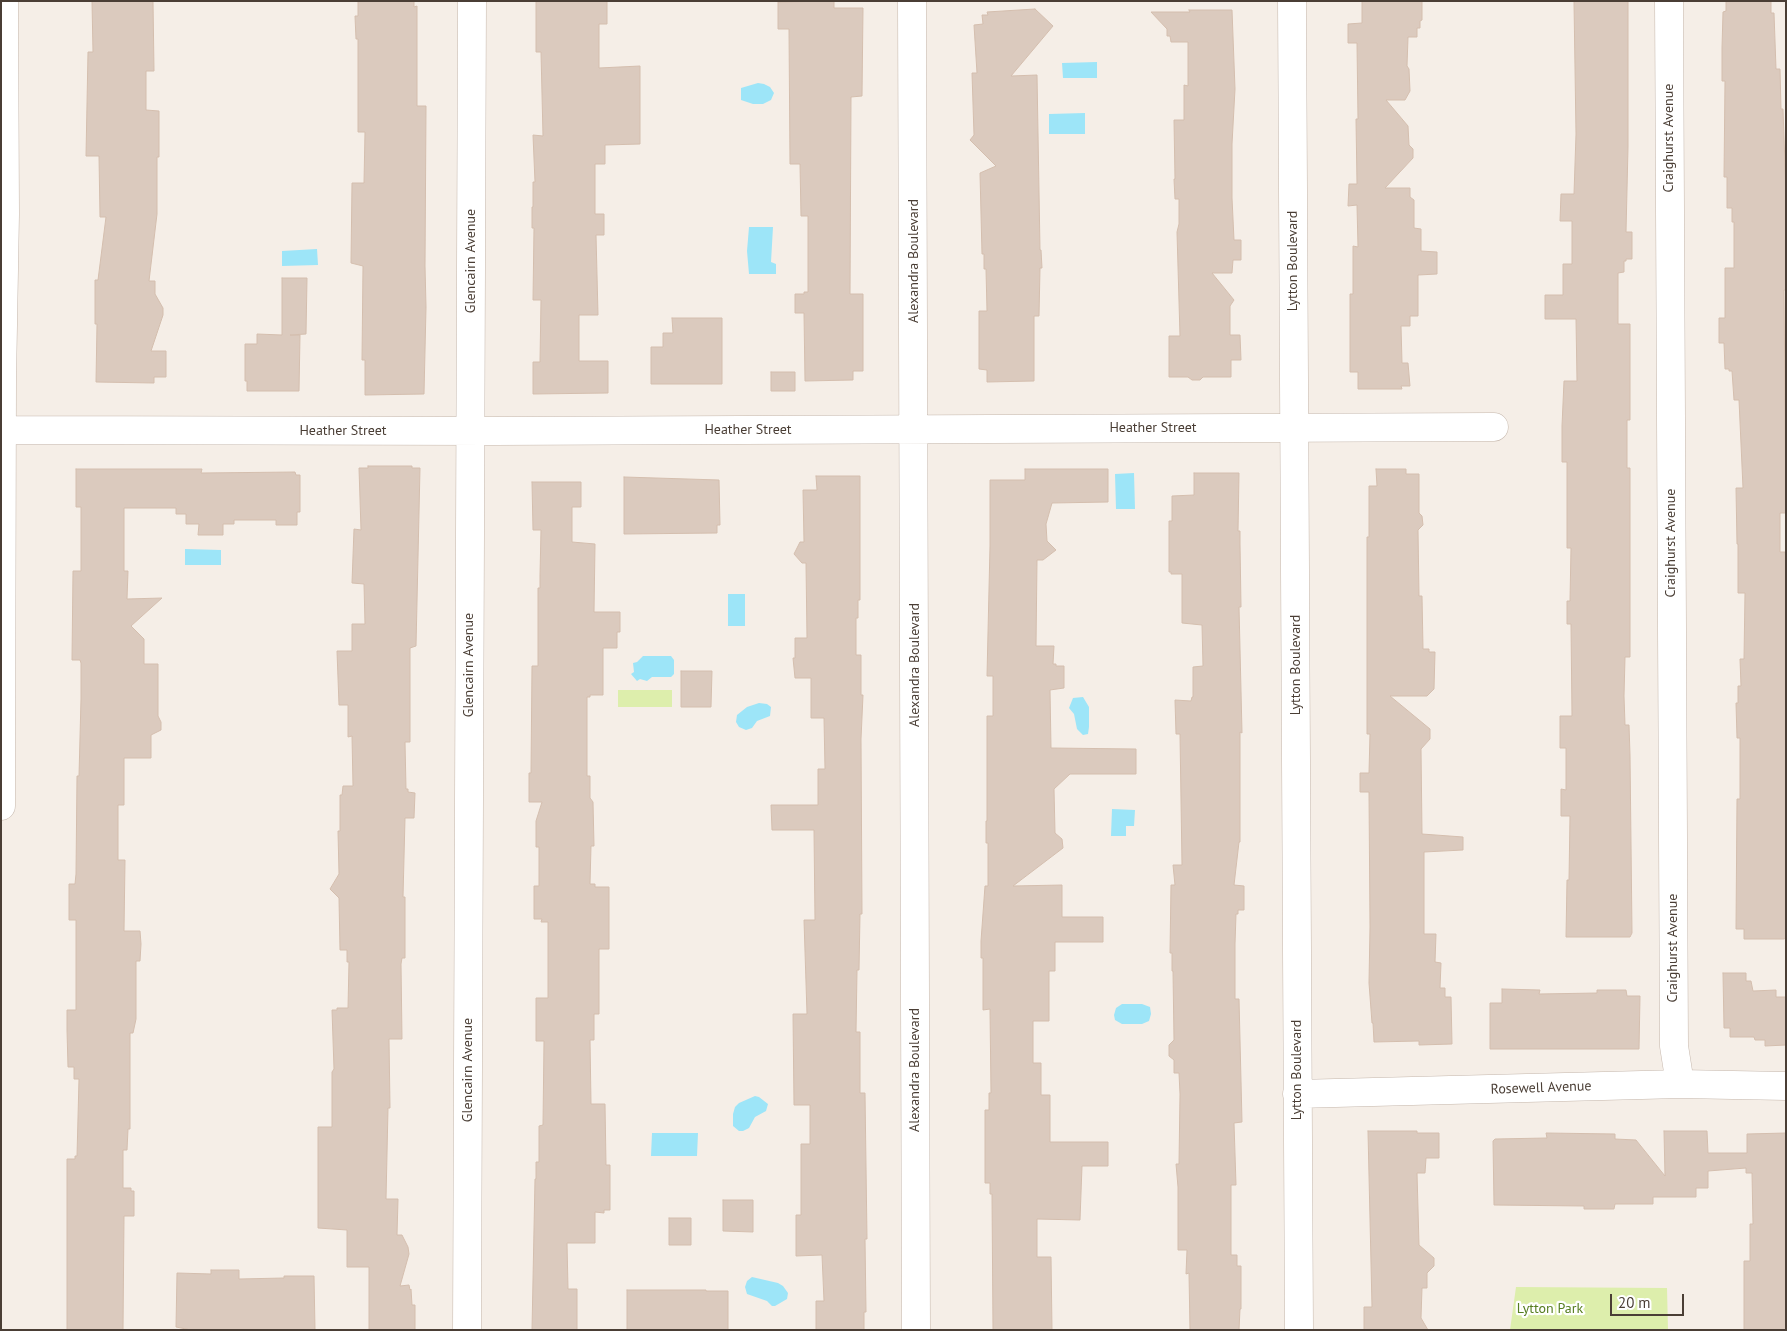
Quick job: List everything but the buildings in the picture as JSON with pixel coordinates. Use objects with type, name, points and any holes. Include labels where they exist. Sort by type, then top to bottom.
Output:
[{"type":"street","name":"Glencairn Avenue","points":[[468,1330],[472,1]]},
{"type":"street","name":"Alexandra Boulevard","points":[[912,1],[916,1330]]},
{"type":"street","name":"Lytton Boulevard","points":[[1292,1],[1294,428],[1296,455],[1299,1330]]},
{"type":"street","name":"Craighurst Avenue","points":[[1669,1],[1674,1036],[1680,1084]]},
{"type":"street","points":[[1,806],[2,430],[5,214],[3,18]]},
{"type":"street","name":"Heather Street","points":[[2,430],[470,431],[1494,427]]},
{"type":"street","name":"Rosewell Avenue","points":[[1297,1094],[1680,1084],[1786,1086]]},
{"type":"green space","points":[[618,690],[672,690],[672,707],[618,707]]},
{"type":"green space","name":"Lytton Park","points":[[1516,1287],[1667,1288],[1668,1330],[1510,1330]]},
{"type":"water","points":[[1097,62],[1097,78],[1063,78],[1062,63]]},
{"type":"water","points":[[758,83],[770,87],[774,93],[771,100],[763,104],[753,104],[741,100],[741,88]]},
{"type":"water","points":[[1085,113],[1085,134],[1049,134],[1049,114]]},
{"type":"water","points":[[749,227],[773,227],[771,262],[776,264],[776,274],[749,274],[747,251]]},
{"type":"water","points":[[317,249],[318,265],[282,266],[282,251]]},
{"type":"water","points":[[1134,473],[1135,509],[1116,509],[1115,474]]},
{"type":"water","points":[[185,549],[221,550],[221,565],[185,565]]},
{"type":"water","points":[[728,594],[745,594],[745,626],[728,626]]},
{"type":"water","points":[[643,656],[671,656],[674,660],[674,674],[671,677],[652,677],[647,681],[640,679],[637,681],[631,674],[634,672],[633,663]]},
{"type":"water","points":[[1083,697],[1089,707],[1089,727],[1088,734],[1083,735],[1077,729],[1074,714],[1069,708],[1073,698]]},
{"type":"water","points":[[759,703],[767,704],[771,707],[770,716],[757,721],[752,728],[746,730],[739,727],[736,722],[737,715],[747,707]]},
{"type":"water","points":[[1112,809],[1135,810],[1134,826],[1126,826],[1126,836],[1111,836]]},
{"type":"water","points":[[1122,1004],[1142,1004],[1150,1007],[1149,1021],[1142,1024],[1122,1024],[1115,1020],[1116,1008]]},
{"type":"water","points":[[755,1096],[768,1104],[766,1111],[755,1117],[749,1128],[739,1131],[733,1126],[735,1107],[739,1103]]},
{"type":"water","points":[[652,1133],[698,1133],[697,1156],[651,1156]]},
{"type":"water","points":[[752,1277],[783,1286],[788,1293],[787,1299],[772,1306],[767,1301],[747,1294],[745,1287],[747,1281]]}]
